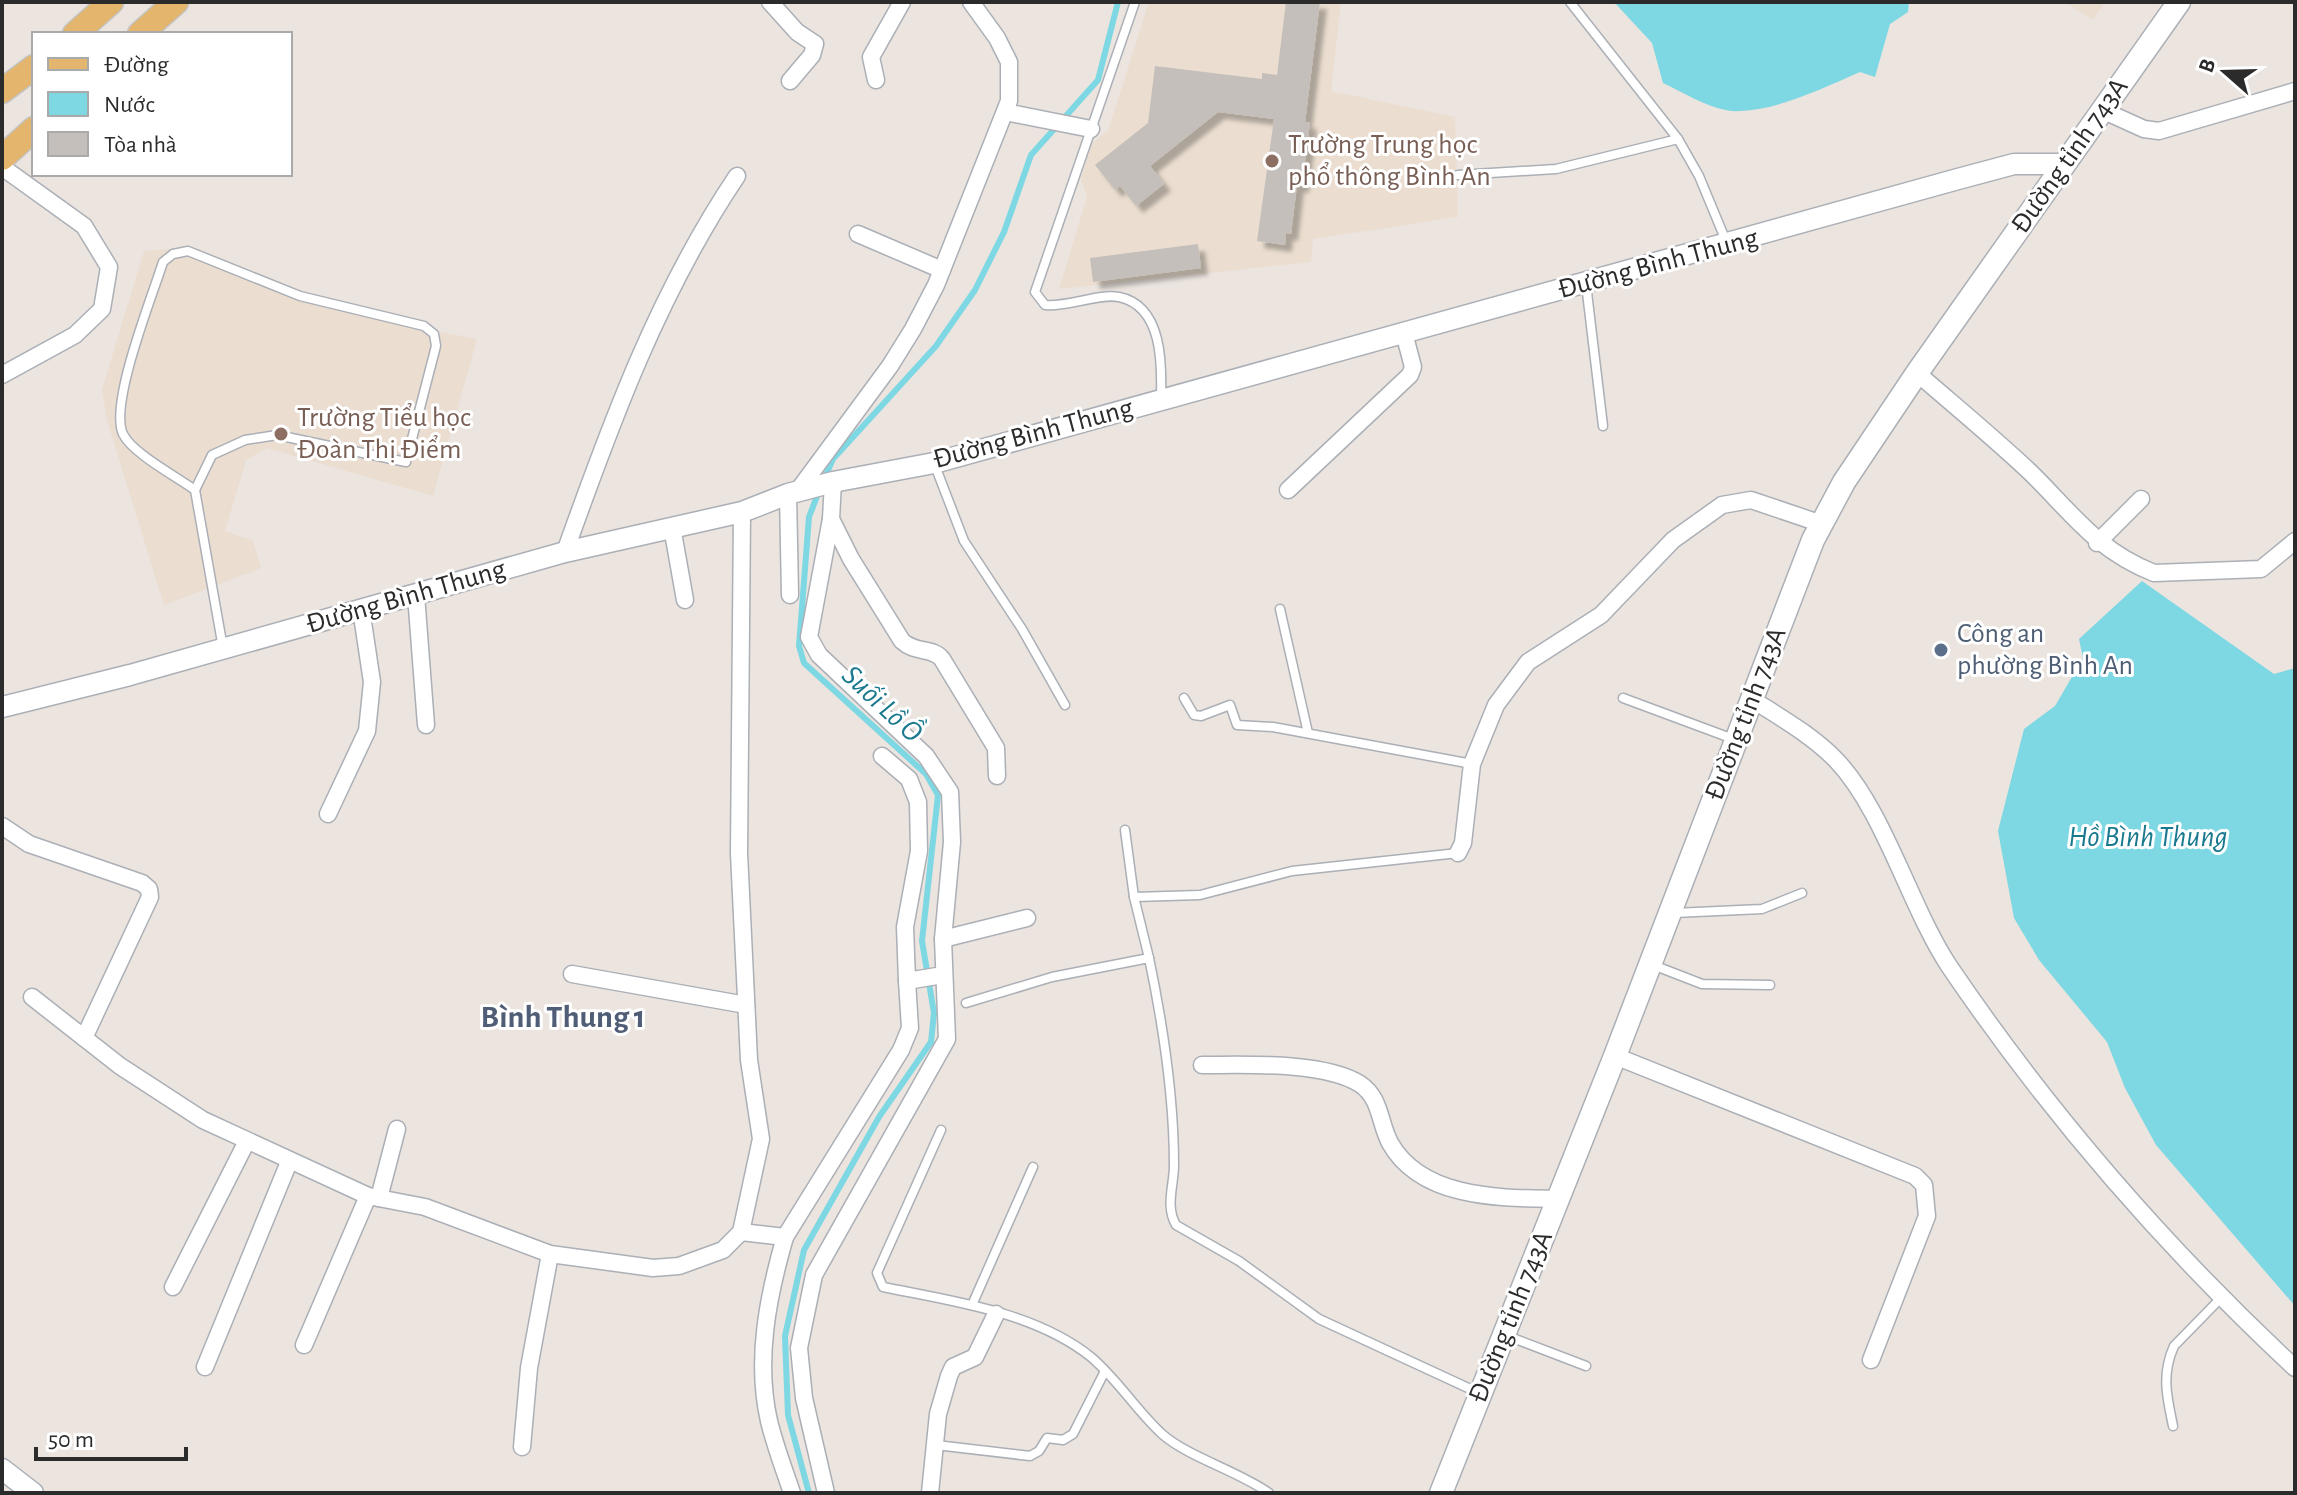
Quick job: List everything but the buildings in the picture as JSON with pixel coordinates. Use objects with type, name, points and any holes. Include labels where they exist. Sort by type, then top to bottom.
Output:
[{"type":"main road","points":[[77,32],[111,2]]},
{"type":"main road","points":[[142,32],[176,2]]},
{"type":"main road","name":"Đường tỉnh 743A","points":[[1441,1493],[1822,524],[1844,482],[1917,373],[2179,2]]},
{"type":"main road","points":[[2,91],[32,68]]},
{"type":"main road","points":[[2,158],[32,131]]},
{"type":"street","points":[[770,2],[797,32],[815,44],[812,55],[790,81]]},
{"type":"street","points":[[876,80],[871,57],[902,2]]},
{"type":"street","points":[[790,595],[796,492],[890,366],[942,270],[1005,112],[1012,83],[1009,62],[971,2]]},
{"type":"street","points":[[2102,110],[2144,129],[2159,131],[2295,91]]},
{"type":"street","points":[[1005,112],[1083,126]]},
{"type":"street","name":"Đường Bình Thung","points":[[2,707],[223,649],[565,552],[742,512],[796,492],[829,484],[934,463],[2014,164],[2063,164]]},
{"type":"street","points":[[2,167],[84,226],[109,267],[102,309],[75,335],[2,375]]},
{"type":"street","points":[[565,552],[641,350],[692,244],[737,176]]},
{"type":"street","points":[[858,234],[942,270]]},
{"type":"street","points":[[1288,490],[1410,375],[1413,367],[1404,333]]},
{"type":"street","points":[[1917,373],[2030,472],[2097,543],[2114,555],[2154,573],[2261,569],[2295,541]]},
{"type":"street","points":[[826,1493],[804,1398],[799,1348],[814,1275],[947,1039],[949,1016],[943,975],[943,939],[952,842],[950,792],[926,756],[819,655],[809,637],[831,519],[829,484]]},
{"type":"street","points":[[2097,543],[2141,499]]},
{"type":"street","points":[[1458,853],[1463,843],[1472,764],[1496,705],[1528,662],[1601,615],[1673,540],[1722,505],[1751,500],[1822,524]]},
{"type":"street","points":[[32,997],[168,1098],[289,1162],[374,1197],[425,1207],[550,1254],[653,1268],[679,1266],[723,1250],[741,1232],[761,1139],[746,1005],[739,853],[742,512]]},
{"type":"street","points":[[831,519],[851,559],[902,641],[913,650],[933,652],[942,659],[996,748],[997,776]]},
{"type":"street","points":[[672,527],[685,600]]},
{"type":"street","points":[[416,595],[426,725]]},
{"type":"street","points":[[328,814],[367,731],[372,682],[361,609]]},
{"type":"street","points":[[1753,700],[1835,759],[1856,786],[1947,963],[2049,1106],[2222,1297],[2295,1368]]},
{"type":"street","points":[[792,1493],[769,1420],[763,1366],[770,1291],[785,1237],[901,1050],[910,1028],[905,927],[919,851],[918,802],[909,779],[882,756]]},
{"type":"street","points":[[2,826],[29,844],[142,883],[149,889],[150,897],[84,1038]]},
{"type":"street","points":[[943,939],[1027,918]]},
{"type":"street","points":[[572,974],[746,1005]]},
{"type":"street","points":[[910,980],[943,975]]},
{"type":"street","points":[[1615,1056],[1915,1176],[1924,1185],[1927,1216],[1871,1360]]},
{"type":"street","points":[[1202,1065],[1247,1064],[1349,1077],[1374,1098],[1390,1142],[1409,1165],[1439,1182],[1477,1195],[1558,1199]]},
{"type":"street","points":[[304,1345],[374,1197],[397,1129]]},
{"type":"street","points":[[173,1287],[247,1141]]},
{"type":"street","points":[[205,1367],[289,1162]]},
{"type":"street","points":[[741,1232],[785,1237]]},
{"type":"street","points":[[522,1447],[529,1368],[550,1254]]},
{"type":"street","points":[[930,1493],[938,1414],[949,1376],[953,1367],[975,1357],[996,1314]]},
{"type":"street","points":[[2,1469],[33,1493]]},
{"type":"lane","points":[[1135,2],[1083,126],[1035,292],[1045,305],[1062,306],[1118,297],[1137,306],[1151,323],[1162,356],[1161,399]]},
{"type":"lane","points":[[1570,2],[1678,139],[1699,176],[1728,245]]},
{"type":"lane","points":[[1458,175],[1556,169],[1678,139]]},
{"type":"lane","points":[[195,490],[146,456],[123,434],[118,403],[163,262],[173,254],[188,251],[300,296],[424,326],[434,334],[436,346],[406,462],[277,435],[245,440],[212,455],[195,490],[223,649]]},
{"type":"lane","points":[[1586,284],[1603,426]]},
{"type":"lane","points":[[934,463],[964,541],[1022,629],[1065,705]]},
{"type":"lane","points":[[1280,609],[1308,733]]},
{"type":"lane","points":[[1184,698],[1194,715],[1201,716],[1230,705],[1237,725],[1308,733],[1472,764]]},
{"type":"lane","points":[[1623,698],[1737,740]]},
{"type":"lane","points":[[1125,830],[1134,897],[1149,958],[1172,1114],[1174,1168],[1171,1207],[1176,1225],[1239,1261],[1319,1319],[1481,1394]]},
{"type":"lane","points":[[1134,897],[1200,895],[1292,871],[1458,853]]},
{"type":"lane","points":[[1669,913],[1762,909],[1802,893]]},
{"type":"lane","points":[[966,1003],[1052,977],[1149,958]]},
{"type":"lane","points":[[1649,964],[1702,984],[1770,985]]},
{"type":"lane","points":[[941,1130],[883,1259],[878,1279],[883,1287],[972,1305],[1074,1346],[1105,1371],[1162,1434],[1269,1493]]},
{"type":"lane","points":[[972,1305],[1033,1167]]},
{"type":"lane","points":[[2173,1426],[2165,1389],[2170,1356],[2174,1346],[2222,1297]]},
{"type":"lane","points":[[1505,1335],[1586,1366]]},
{"type":"lane","points":[[936,1445],[1030,1456],[1039,1451],[1047,1438],[1063,1440],[1073,1434],[1105,1371]]},
{"type":"shaded area","name":"Trường Trung học phổ thông Bình An","points":[[1149,2],[1341,2],[1331,91],[1455,117],[1458,217],[1313,239],[1311,262],[1059,289],[1087,197],[1081,179],[1092,143],[1108,131]]},
{"type":"shaded area","points":[[2065,2],[2105,2],[2093,20]]},
{"type":"shaded area","name":"Trường Tiểu học Đoàn Thị Điểm","points":[[169,249],[299,298],[388,322],[477,339],[433,496],[267,448],[246,460],[225,531],[253,541],[261,568],[164,605],[107,420],[102,390],[144,251]]},
{"type":"water","points":[[1614,2],[1909,2],[1908,12],[1890,24],[1875,77],[1860,72],[1786,102],[1730,111],[1710,106],[1663,83],[1652,43]]},
{"type":"water","name":"Hồ Bình Thung","points":[[2142,581],[2274,674],[2295,668],[2295,1306],[2156,1145],[2125,1088],[2107,1042],[2039,960],[2014,918],[1998,831],[2024,729],[2055,706],[2083,658],[2079,639]]},
{"type":"waterway","name":"Suối Lồ Ồ","points":[[825,477],[833,459],[936,346],[975,290],[1004,232],[1031,155],[1098,80],[1118,2]]},
{"type":"waterway","name":"Suối Lồ Ồ","points":[[809,1493],[788,1415],[785,1336],[804,1250],[879,1117],[931,1042],[934,1013],[922,941],[938,795],[926,774],[804,663],[799,646],[809,517],[819,491]]},
{"type":"place","name":"Trường Trung học phổ thông Bình An","points":[[1272,161]]},
{"type":"place","name":"Trường Tiểu học Đoàn Thị Điểm","points":[[281,434]]},
{"type":"place","name":"Công an phường Bình An","points":[[1941,650]]},
{"type":"district","name":"Bình Thung 1","points":[[563,1017]]}]
